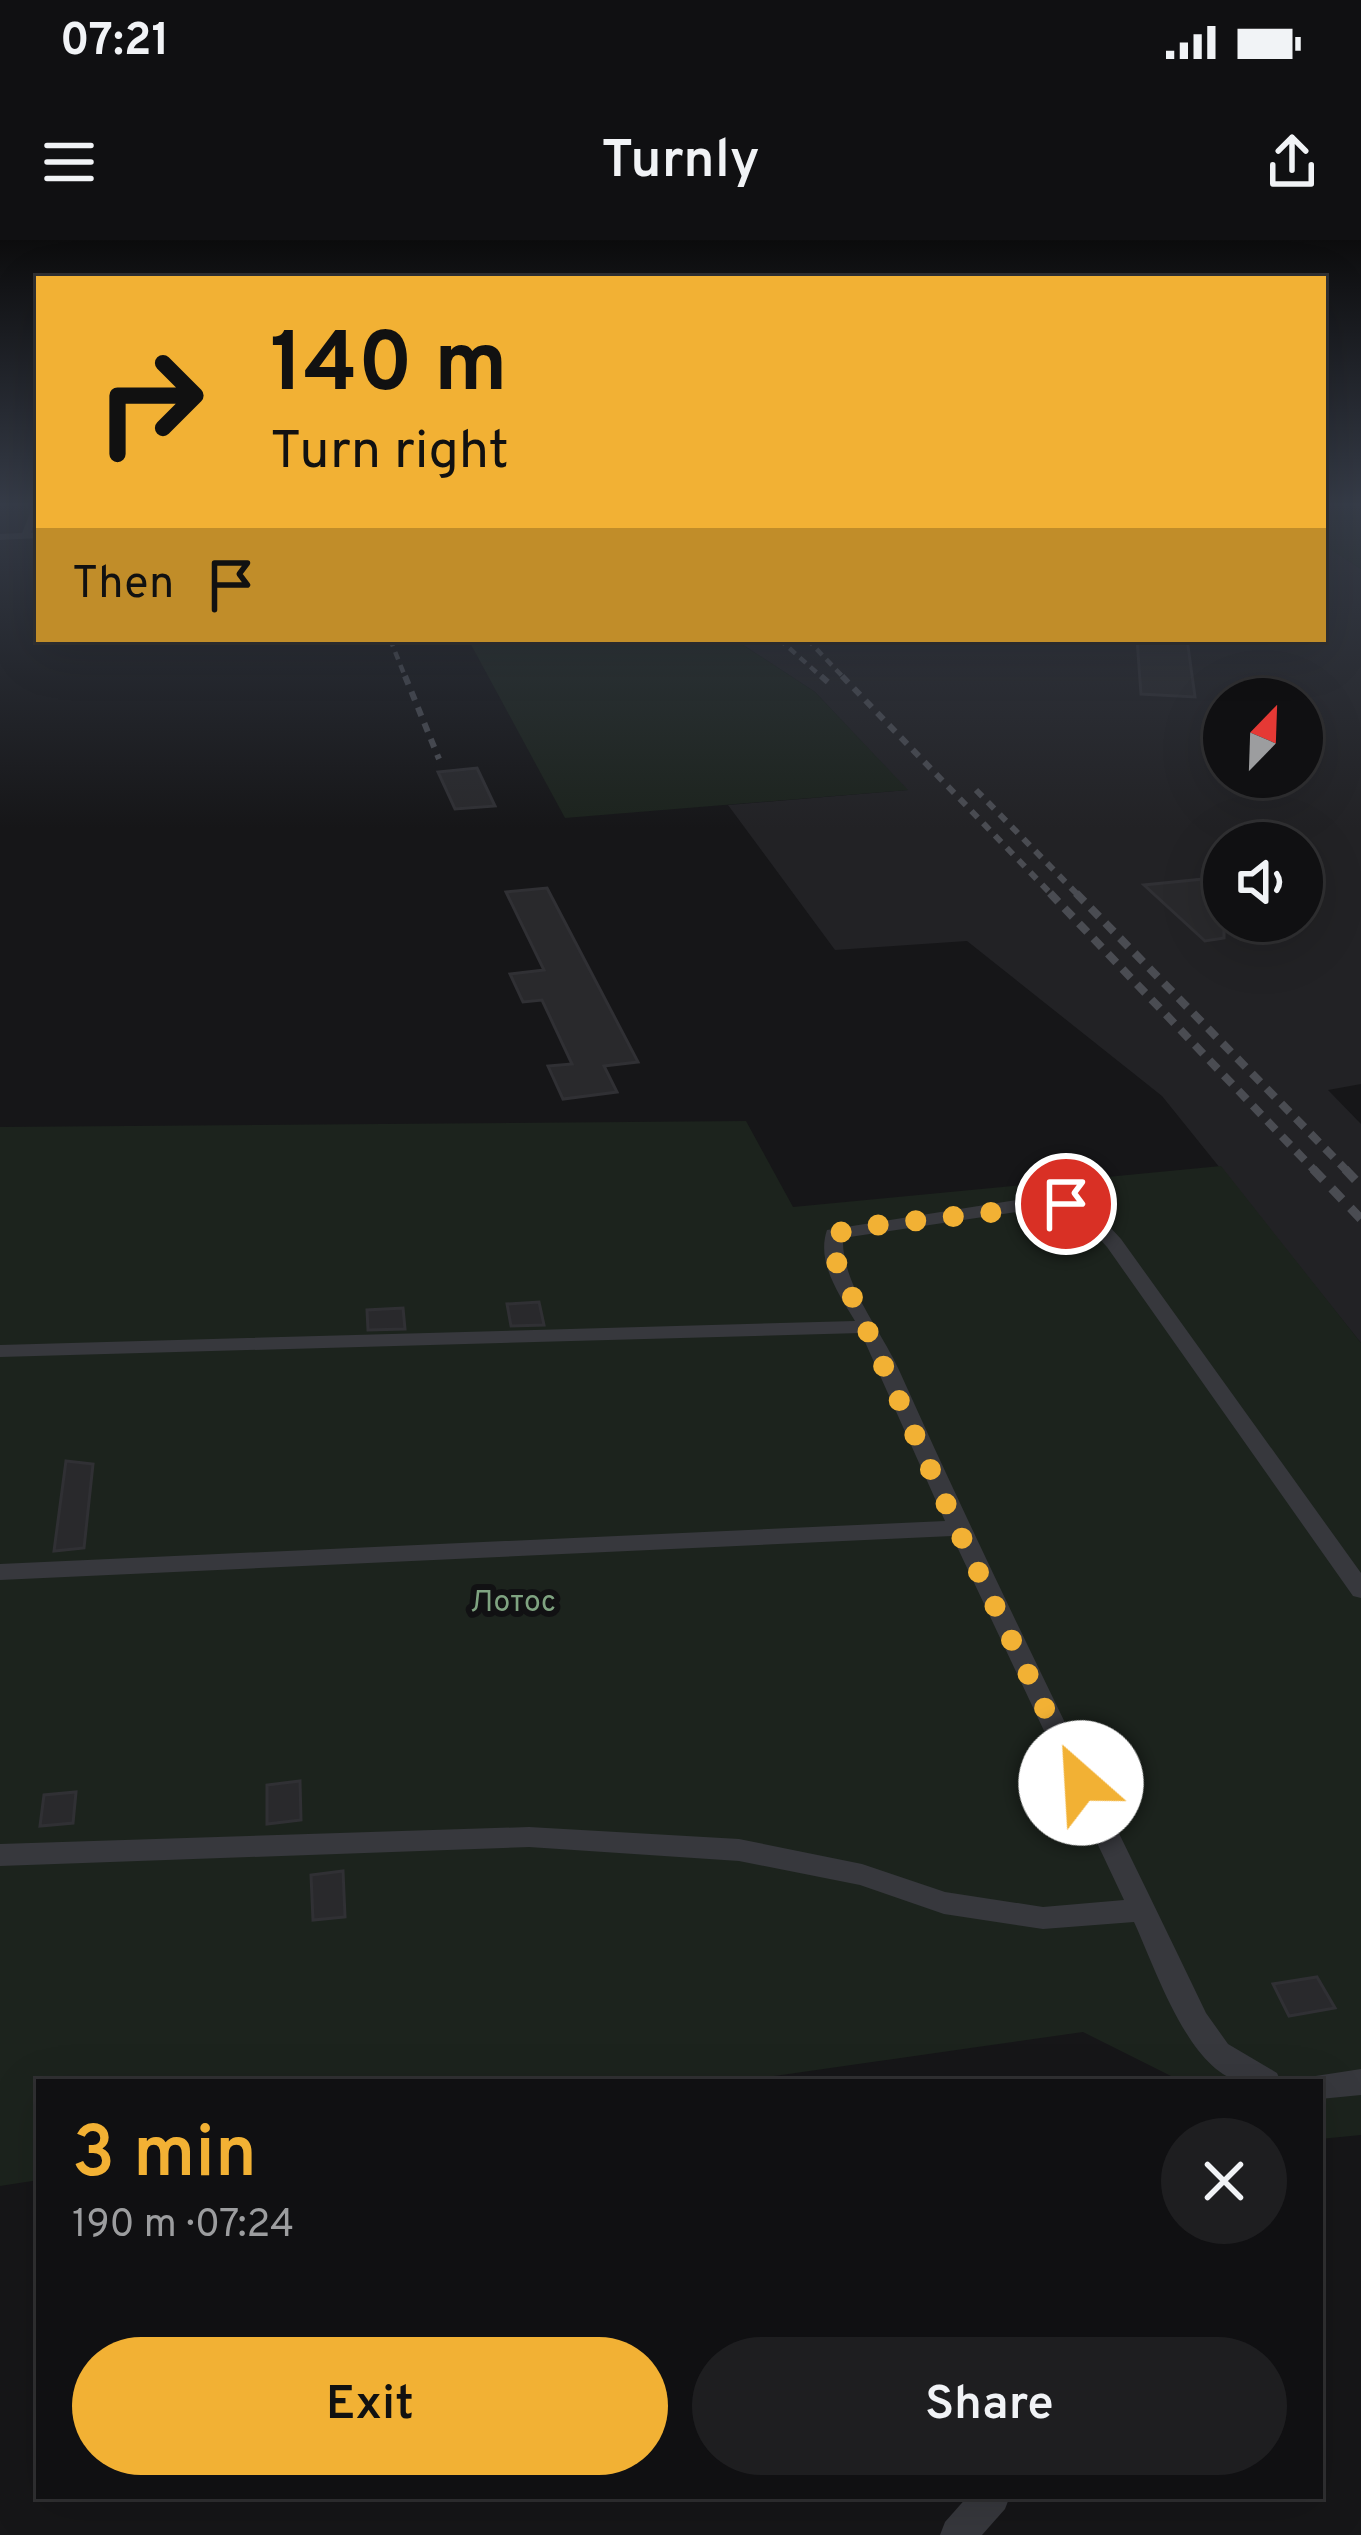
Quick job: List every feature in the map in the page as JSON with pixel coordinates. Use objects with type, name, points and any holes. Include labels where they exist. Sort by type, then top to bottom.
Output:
[{"type":"lane","points":[[1247,2078],[1217,2053],[1195,2021],[957,1528],[870,1327],[840,1275],[831,1250],[834,1234],[1036,1203],[1066,1204],[1087,1214],[1114,1244],[1361,1590]]},
{"type":"lane","points":[[0,1351],[870,1327]]},
{"type":"lane","points":[[0,1572],[957,1528]]},
{"type":"lane","points":[[0,1855],[529,1838],[739,1850],[862,1875],[944,1903],[1043,1918],[1144,1910]]},
{"type":"lane","points":[[1323,2086],[1361,2082]]},
{"type":"lane","points":[[958,2535],[989,2499]]},
{"type":"shaded area","points":[[1326,613],[1361,613],[1361,1084],[1328,1090],[1361,1124],[1361,1343],[1162,1096],[967,941],[835,950],[728,805],[907,790],[815,692],[739,642],[1326,642]]},
{"type":"green space","points":[[470,642],[739,642],[815,692],[908,790],[565,818]]},
{"type":"green space","name":"Лотос","points":[[746,1121],[793,1207],[1221,1166],[1361,1343],[1361,2135],[1323,2139],[1323,2079],[1177,2079],[1083,2032],[754,2079],[36,2079],[36,2180],[0,2186],[0,1127]]},
{"type":"building","points":[[1137,642],[1187,642],[1195,697],[1141,694]]},
{"type":"building","points":[[477,768],[495,806],[455,809],[438,772]]},
{"type":"building","points":[[1203,879],[1203,939],[1144,885]]},
{"type":"building","points":[[547,888],[638,1062],[604,1066],[617,1092],[563,1099],[548,1066],[572,1064],[542,1000],[523,1002],[510,974],[544,970],[506,892]]},
{"type":"building","points":[[539,1302],[544,1325],[511,1326],[507,1304]]},
{"type":"building","points":[[403,1308],[405,1329],[368,1330],[367,1310]]},
{"type":"building","points":[[66,1461],[93,1464],[84,1548],[54,1551]]},
{"type":"building","points":[[300,1781],[301,1820],[267,1824],[267,1785]]},
{"type":"building","points":[[76,1792],[73,1823],[40,1826],[44,1795]]},
{"type":"building","points":[[343,1871],[345,1917],[313,1920],[311,1875]]},
{"type":"building","points":[[1317,1977],[1335,2008],[1289,2016],[1273,1984]]},
{"type":"railway","points":[[391,642],[406,679]]},
{"type":"railway","points":[[782,642],[824,679]]},
{"type":"railway","points":[[810,642],[845,679]]},
{"type":"railway","points":[[405,676],[439,759]]},
{"type":"railway","points":[[821,676],[829,683]]},
{"type":"railway","points":[[842,676],[1053,896]]},
{"type":"railway","points":[[976,790],[1079,896]]},
{"type":"railway","points":[[1050,893],[1316,1172]]},
{"type":"railway","points":[[1076,893],[1348,1172]]},
{"type":"railway","points":[[1313,1169],[1361,1219]]},
{"type":"railway","points":[[1345,1169],[1361,1186]]},
{"type":"route","points":[[1066,1204],[1036,1203],[860,1227],[834,1234],[831,1250],[870,1327],[957,1528],[1081,1783]]}]
